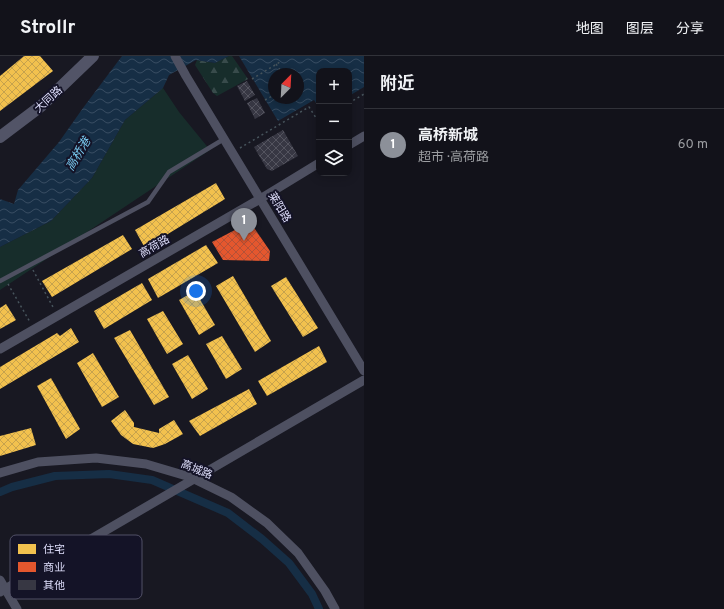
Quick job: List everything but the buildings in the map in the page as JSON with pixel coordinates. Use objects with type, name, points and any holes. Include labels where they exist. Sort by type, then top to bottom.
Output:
[{"type":"street","name":"大同路","points":[[0,137],[42,106],[93,56]]},
{"type":"street","name":"莱阳路","points":[[175,56],[364,371]]},
{"type":"street","points":[[352,143],[364,136]]},
{"type":"street","name":"高荷路","points":[[0,349],[316,165]]},
{"type":"street","points":[[97,535],[364,380]]},
{"type":"street","name":"高城路","points":[[0,472],[38,462],[96,458],[146,464],[193,479],[231,497],[267,523],[298,553],[326,591],[335,609]]},
{"type":"street","points":[[0,580],[3,590],[17,609]]},
{"type":"lane","points":[[0,281],[148,202],[169,172],[224,139]]},
{"type":"path","points":[[252,79],[280,62]]},
{"type":"path","points":[[276,64],[279,68]]},
{"type":"path","points":[[352,101],[364,94]]},
{"type":"path","points":[[233,153],[309,107],[316,118]]},
{"type":"path","points":[[30,265],[57,316]]},
{"type":"path","points":[[5,278],[34,330]]},
{"type":"green space","points":[[232,56],[248,79],[217,96],[213,93],[195,65],[197,60],[215,63]]},
{"type":"green space","points":[[163,88],[179,112],[210,150],[0,290],[0,247],[51,221],[92,178],[125,120]]},
{"type":"water","name":"高桥港","points":[[122,56],[229,56],[215,63],[196,60],[169,75],[163,88],[125,120],[92,178],[51,221],[0,247],[0,199],[14,204],[18,190],[59,142]]},
{"type":"water","points":[[239,56],[364,56],[364,87],[352,94],[352,68],[316,68],[316,103],[314,100],[278,121]]},
{"type":"waterway","points":[[0,492],[12,487],[55,476],[109,474],[152,480],[228,513],[262,539],[289,563],[312,594],[319,609]]},
{"type":"place","name":"高桥新城","points":[[244,241]]}]
